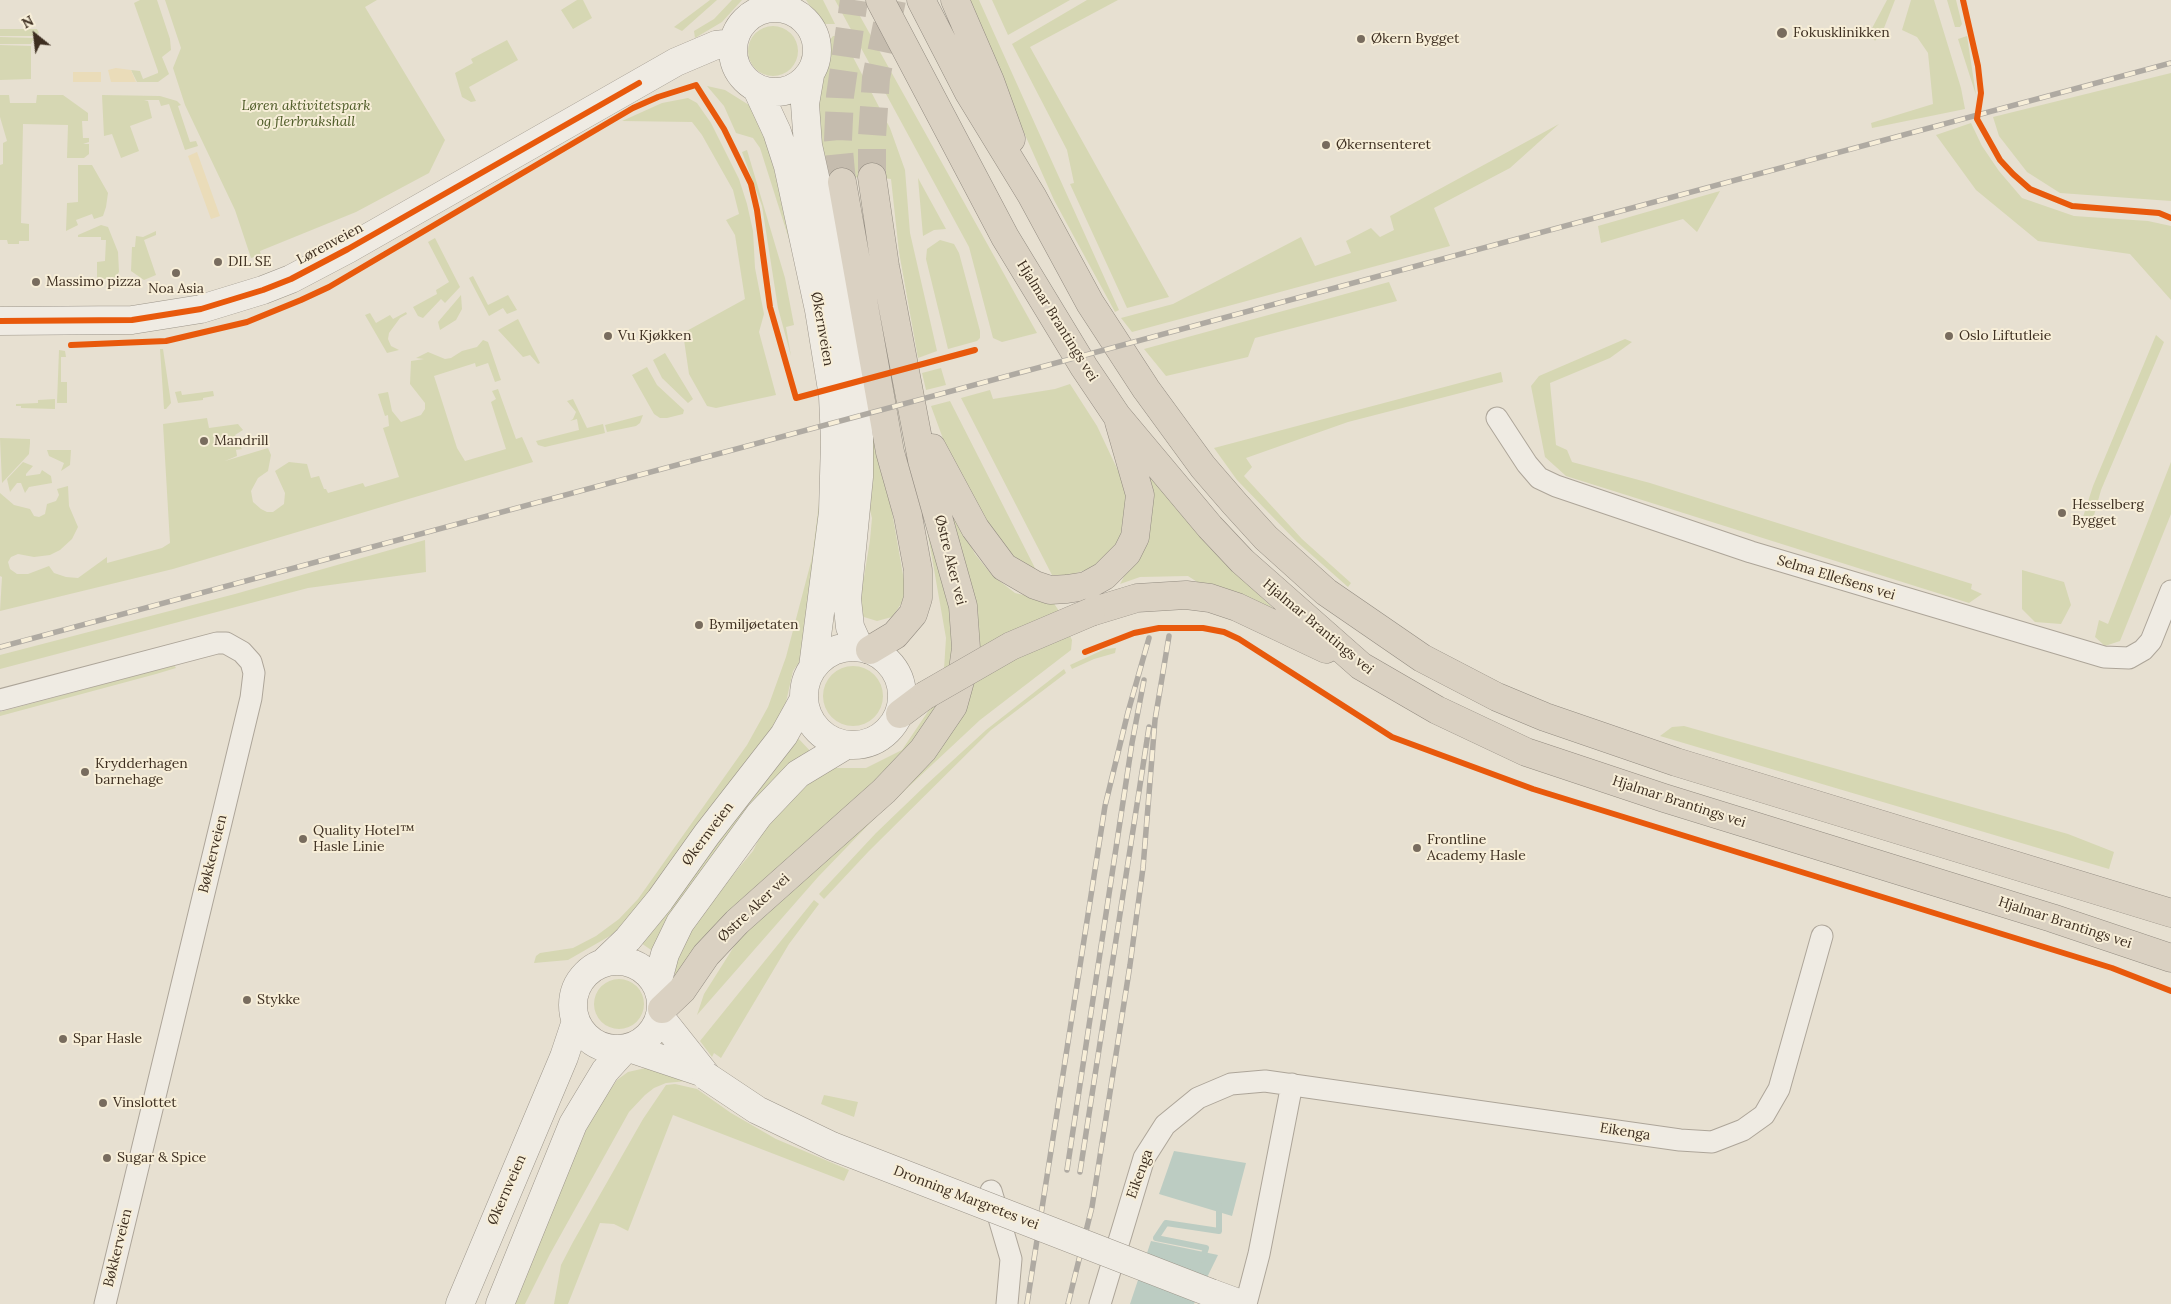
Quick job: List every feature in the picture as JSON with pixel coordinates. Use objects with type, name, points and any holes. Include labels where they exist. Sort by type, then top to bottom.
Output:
[{"type":"highway","name":"Hjalmar Brantings vei","points":[[880,0],[1005,237],[1066,339],[1117,416],[1204,520],[1242,561],[1361,666],[1437,710],[1526,752],[1664,798],[2052,918],[2171,958]]},
{"type":"highway","points":[[921,0],[969,92],[1032,196],[1115,344],[1203,467],[1266,538],[1326,592],[1385,634],[1456,677],[1545,717],[1676,762],[2171,913]]},
{"type":"highway","points":[[955,0],[990,81],[1032,196]]},
{"type":"highway","name":"Østre Aker vei","points":[[660,1003],[682,990],[726,933],[904,771],[923,750],[953,706],[963,670],[966,648],[963,606],[922,460],[885,266],[872,177]]},
{"type":"highway","points":[[842,182],[890,452],[908,516],[918,570],[918,598],[913,614],[896,635],[865,649]]},
{"type":"highway","points":[[910,398],[957,496],[975,528],[1004,567],[1018,577],[1050,590],[1086,586],[1104,576],[1127,552],[1135,536],[1138,524],[1140,495],[1117,416]]},
{"type":"highway","points":[[900,714],[924,696],[1010,646],[1090,612],[1137,598],[1186,595],[1210,598],[1237,607],[1361,666]]},
{"type":"main road","points":[[755,7],[794,7],[807,22],[814,34],[817,48],[816,62],[810,75],[792,89],[768,92],[757,89],[738,72],[734,61],[733,43],[742,23],[755,7]]},
{"type":"main road","name":"Lørenveien","points":[[0,321],[132,320],[201,309],[262,290],[291,279],[356,244],[676,62],[716,45],[733,43]]},
{"type":"main road","name":"Økernveien","points":[[810,75],[806,104],[808,145],[843,304],[860,437],[847,599],[850,627],[865,649]]},
{"type":"main road","name":"Økernveien","points":[[757,89],[777,132],[788,166],[820,310],[833,396],[835,441],[833,512],[814,667]]},
{"type":"main road","points":[[844,648],[865,649],[884,658],[894,669],[901,684],[903,699],[900,714],[891,728],[878,739],[862,745],[846,746],[833,742],[822,734],[809,718],[804,699],[805,688],[814,667],[829,654],[844,648]]},
{"type":"main road","name":"Økernveien","points":[[604,962],[628,939],[660,900],[707,834],[784,735],[804,699]]},
{"type":"main road","points":[[500,1304],[552,1172],[574,1124],[605,1071],[627,1048],[649,1036],[660,1003],[665,954],[680,923],[759,815],[798,774],[846,746]]},
{"type":"main road","points":[[627,1048],[601,1046],[586,1036],[576,1021],[573,1005],[574,993],[579,982],[586,973],[604,962],[625,961],[635,963],[651,975],[660,1003]]},
{"type":"main road","name":"Dronning Margretes vei","points":[[660,1003],[704,1074]]},
{"type":"main road","name":"Økernveien","points":[[460,1304],[564,1057],[576,1021]]},
{"type":"main road","name":"Dronning Margretes vei","points":[[627,1048],[704,1074],[757,1110],[809,1137],[1242,1304]]},
{"type":"street","name":"Selma Ellefsens vei","points":[[1497,418],[1527,464],[1539,478],[1556,486],[1751,552],[2104,657],[2128,658],[2143,650],[2153,636],[2171,591]]},
{"type":"street","name":"Bøkkerveien","points":[[0,700],[217,643],[226,644],[242,652],[250,662],[254,673],[251,698],[105,1304]]},
{"type":"street","name":"Eikenga","points":[[1100,1304],[1141,1167],[1150,1147],[1165,1125],[1198,1098],[1221,1087],[1251,1080],[1292,1084],[1680,1140],[1712,1142],[1720,1140],[1743,1130],[1764,1115],[1779,1089],[1822,936]]},
{"type":"street","points":[[1246,1304],[1260,1254],[1292,1084]]},
{"type":"street","points":[[991,1191],[1011,1259],[1007,1304]]},
{"type":"green space","points":[[140,0],[157,0],[170,39],[171,50],[162,57],[169,74],[158,82],[137,82],[131,70],[140,71],[143,79],[158,73],[134,3]]},
{"type":"green space","name":"Løren aktivitetspark og flerbrukshall","points":[[165,0],[377,0],[365,7],[445,140],[429,173],[356,212],[260,251],[261,255],[251,258],[235,210],[185,105],[173,68],[181,48]]},
{"type":"green space","points":[[577,0],[583,0],[592,18],[573,29],[561,10]]},
{"type":"green space","points":[[710,0],[717,0],[682,31],[674,27]]},
{"type":"green space","points":[[732,0],[742,0],[722,22],[695,38],[694,31],[714,19]]},
{"type":"green space","points":[[806,0],[823,0],[835,24],[822,24]]},
{"type":"green space","points":[[835,0],[855,0],[858,6],[856,9],[1037,333],[1002,342],[993,338],[969,247]]},
{"type":"green space","points":[[965,0],[979,0],[1119,310],[1115,312],[1054,200]]},
{"type":"green space","points":[[992,0],[1070,0],[1008,35]]},
{"type":"green space","points":[[1087,0],[1118,0],[1030,47],[1169,297],[1127,308],[1070,184],[1074,183],[1067,150],[1012,44]]},
{"type":"green space","points":[[1887,0],[1895,0],[1884,28],[1875,41],[1870,32]]},
{"type":"green space","points":[[1911,0],[1934,0],[1961,88],[1965,109],[1872,128],[1871,123],[1933,104],[1928,53],[1917,37],[1902,30]]},
{"type":"green space","points":[[1947,0],[1956,0],[1962,24],[1960,27],[1955,27]]},
{"type":"green space","points":[[768,26],[778,26],[791,33],[798,46],[798,56],[791,69],[778,76],[768,76],[759,72],[752,65],[748,56],[748,46],[752,37],[759,30]]},
{"type":"green space","points":[[0,29],[37,29],[39,33],[35,36],[0,36]]},
{"type":"green space","points":[[833,36],[842,36],[890,128],[905,170],[910,233],[937,351],[918,358],[899,252],[891,179],[866,176],[845,179],[829,185],[816,149],[819,90],[830,57],[829,41]]},
{"type":"green space","points":[[1967,36],[1976,95],[1958,39]]},
{"type":"green space","points":[[0,37],[34,38],[31,44],[0,44]]},
{"type":"green space","points":[[507,40],[518,60],[469,87],[476,101],[471,102],[462,97],[455,73],[473,63],[471,59]]},
{"type":"green space","points":[[0,45],[31,46],[31,79],[0,80]]},
{"type":"green space","points":[[2171,73],[2171,201],[2060,193],[2027,172],[1999,136],[1993,117]]},
{"type":"green space","points":[[707,86],[725,90],[749,105],[755,112],[777,156],[820,384],[794,255],[760,148],[753,138],[736,133],[724,106]]},
{"type":"green space","points":[[0,95],[9,95],[10,103],[36,103],[37,95],[63,95],[88,113],[88,121],[82,121],[83,138],[89,138],[89,142],[83,144],[89,144],[89,154],[84,158],[67,158],[68,125],[23,124],[21,223],[29,224],[29,241],[19,241],[19,244],[8,244],[7,240],[0,240],[0,165],[3,164],[3,143],[7,141],[0,117]]},
{"type":"green space","points":[[102,95],[160,96],[177,101],[181,105],[178,106],[190,142],[196,141],[198,146],[185,150],[169,104],[161,106],[159,100],[144,100],[148,101],[152,118],[130,126],[139,151],[121,158],[112,134],[104,136]]},
{"type":"green space","points":[[688,98],[697,103],[711,123],[739,179],[747,204],[753,231],[755,268],[764,314],[759,332],[776,395],[716,408],[707,406],[689,374],[683,333],[745,299],[735,235],[726,220],[739,214],[733,190],[702,135],[692,122],[622,121],[662,103]]},
{"type":"green space","points":[[1971,123],[1982,146],[1999,171],[2022,198],[2074,216],[2148,221],[2171,226],[2171,300],[2130,254],[2038,241],[1976,190],[1936,135]]},
{"type":"green space","points":[[1559,124],[1510,168],[1434,208],[1450,246],[1132,332],[1121,318],[1173,304],[1301,237],[1315,266],[1351,253],[1346,241],[1371,228],[1380,237],[1394,230],[1390,216]]},
{"type":"green space","points":[[747,150],[785,278],[794,325],[786,327],[791,356],[778,308],[762,206],[742,152]]},
{"type":"green space","points":[[78,165],[92,165],[108,193],[106,207],[103,216],[94,219],[92,214],[76,220],[78,225],[66,231],[67,203],[78,202]]},
{"type":"green space","points":[[918,178],[946,229],[934,230],[923,236]]},
{"type":"green space","points":[[1720,191],[1697,232],[1683,219],[1601,243],[1598,226]]},
{"type":"green space","points":[[101,225],[108,227],[118,252],[119,272],[114,279],[97,279],[97,262],[105,261],[106,240],[101,240],[101,237],[78,237],[78,235]]},
{"type":"green space","points":[[156,231],[156,235],[144,240],[156,275],[144,280],[131,271],[132,247],[135,247],[136,236],[143,237]]},
{"type":"green space","points":[[435,238],[460,287],[445,303],[441,299],[423,318],[418,316],[413,307],[437,294],[436,290],[449,282],[428,242]]},
{"type":"green space","points":[[940,240],[954,244],[959,253],[980,331],[980,338],[977,341],[948,349],[926,259],[927,249]]},
{"type":"green space","points":[[473,276],[488,305],[508,295],[517,310],[507,314],[503,308],[489,316],[469,278]]},
{"type":"green space","points":[[1389,282],[1397,301],[1255,338],[1248,357],[1166,376],[1144,349]]},
{"type":"green space","points":[[461,295],[462,309],[456,320],[440,330],[438,322]]},
{"type":"green space","points":[[406,312],[407,314],[400,318],[389,333],[388,339],[391,346],[399,350],[387,353],[365,315],[370,313],[376,323],[390,315],[393,319]]},
{"type":"green space","points":[[518,319],[540,363],[538,364],[530,355],[523,357],[498,330]]},
{"type":"green space","points":[[2156,335],[2164,342],[2101,490],[2093,519],[2083,517],[2093,486]]},
{"type":"green space","points":[[1625,339],[1632,342],[1610,358],[1550,383],[1556,445],[1567,450],[1572,462],[1650,483],[1972,584],[1971,589],[1982,594],[1969,603],[1566,476],[1545,457],[1531,386],[1539,376]]},
{"type":"green space","points":[[483,340],[488,342],[501,380],[495,382],[488,363],[476,367],[475,363],[434,376],[457,448],[465,461],[506,449],[491,402],[496,399],[492,391],[498,389],[516,439],[522,437],[533,462],[173,569],[0,611],[2,577],[0,576],[0,493],[14,505],[30,509],[34,516],[39,517],[45,514],[47,504],[56,501],[59,495],[57,489],[68,486],[69,506],[78,527],[72,539],[60,550],[50,555],[34,557],[18,554],[11,557],[8,562],[10,569],[17,574],[28,574],[49,566],[54,573],[78,578],[107,557],[107,563],[162,548],[170,543],[163,424],[207,418],[209,428],[238,424],[243,430],[235,435],[242,449],[236,450],[237,456],[225,461],[268,448],[271,455],[268,471],[258,478],[251,491],[253,502],[267,512],[273,512],[284,504],[285,493],[275,471],[289,462],[307,464],[311,478],[319,476],[324,489],[328,493],[363,483],[365,487],[399,477],[383,428],[389,426],[388,415],[385,416],[378,394],[388,392],[392,411],[401,422],[421,415],[425,409],[425,403],[410,384],[411,361],[424,359],[416,358],[428,352],[445,359],[451,358],[462,351],[477,347]]},
{"type":"green space","points":[[160,349],[163,349],[171,403],[166,409],[164,409]]},
{"type":"green space","points":[[59,350],[65,351],[66,357],[61,357],[61,382],[67,382],[67,403],[57,403]]},
{"type":"green space","points":[[665,353],[693,399],[688,403],[662,378],[653,360]]},
{"type":"green space","points":[[647,367],[657,385],[684,410],[683,414],[660,418],[654,414],[632,375]]},
{"type":"green space","points":[[941,368],[946,385],[926,390],[922,373]]},
{"type":"green space","points":[[1501,372],[1503,382],[1348,422],[1246,458],[1252,467],[1244,476],[1302,539],[1351,583],[1348,587],[1297,542],[1237,480],[1214,448]]},
{"type":"green space","points":[[1070,384],[1097,426],[1125,485],[1129,511],[1123,535],[1112,553],[1095,567],[1070,575],[1052,575],[961,398],[990,390],[993,399],[1055,389]]},
{"type":"green space","points":[[181,391],[182,395],[213,391],[214,396],[203,398],[203,400],[178,403],[175,392]]},
{"type":"green space","points":[[55,399],[55,409],[21,408],[21,406],[16,406],[16,404],[38,403],[38,400]]},
{"type":"green space","points":[[573,399],[587,428],[603,424],[605,433],[545,447],[538,445],[536,441],[579,430],[577,419],[570,421],[576,412],[567,401]]},
{"type":"green space","points":[[950,401],[1037,572],[1026,568],[1000,546],[949,455],[931,406]]},
{"type":"green space","points":[[643,415],[640,423],[636,426],[607,432],[605,425]]},
{"type":"green space","points":[[876,421],[905,586],[903,601],[892,617],[877,621],[864,617],[855,603],[864,577],[870,540],[872,518],[866,495],[867,441]]},
{"type":"green space","points":[[821,435],[827,486],[805,654],[793,671],[786,702],[767,738],[648,897],[615,933],[568,960],[534,963],[536,956],[540,953],[573,948],[596,936],[619,919],[638,899],[747,745],[768,707],[786,657],[812,558],[820,496]]},
{"type":"green space","points":[[0,438],[30,439],[29,454],[2,483]]},
{"type":"green space","points":[[47,450],[71,450],[70,465],[61,471],[64,463],[49,456]]},
{"type":"green space","points":[[23,462],[33,466],[26,476],[40,474],[42,470],[51,476],[52,483],[29,487],[25,493],[21,483],[17,483],[10,492],[7,479]]},
{"type":"green space","points":[[2171,462],[2171,514],[2120,641],[2105,646],[2095,637],[2099,620],[2108,624]]},
{"type":"green space","points":[[1143,467],[1207,545],[1285,620],[1205,587],[1188,576],[1140,577],[1120,584],[1127,571]]},
{"type":"green space","points":[[947,499],[975,554],[992,575],[1015,593],[1053,602],[1059,611],[977,649]]},
{"type":"green space","points":[[924,512],[950,586],[957,661],[944,669],[946,638]]},
{"type":"green space","points":[[425,540],[426,572],[308,588],[0,669],[0,655],[235,594]]},
{"type":"green space","points":[[2022,570],[2064,582],[2071,605],[2061,624],[2035,622],[2022,609]]},
{"type":"green space","points":[[1068,632],[1072,640],[1071,650],[980,720],[873,820],[818,877],[697,1015],[704,994],[752,918],[973,678]]},
{"type":"green space","points":[[1116,648],[1115,653],[1094,659],[1072,669],[1070,665],[1105,649]]},
{"type":"green space","points":[[174,665],[176,668],[0,716],[0,712]]},
{"type":"green space","points":[[853,666],[869,671],[874,675],[878,680],[883,696],[878,712],[874,717],[869,721],[853,726],[837,721],[832,717],[828,712],[823,696],[828,680],[832,675],[837,671]]},
{"type":"green space","points":[[1064,669],[1066,673],[991,730],[869,851],[824,899],[819,894],[876,833],[927,784],[986,730]]},
{"type":"green space","points":[[948,692],[919,742],[682,976],[675,974],[676,955],[682,936],[753,851],[766,824],[790,794],[834,768],[866,768],[902,750],[931,707]]},
{"type":"green space","points":[[1684,726],[2068,834],[2114,852],[2109,869],[1660,736],[1672,727]]},
{"type":"green space","points":[[797,737],[813,754],[654,952],[641,943]]},
{"type":"green space","points":[[814,900],[819,904],[789,944],[721,1058],[714,1053],[712,1057],[700,1041]]},
{"type":"green space","points":[[614,979],[624,979],[637,986],[644,999],[644,1009],[637,1022],[624,1029],[614,1029],[605,1025],[598,1018],[594,1009],[594,999],[598,990],[605,983]]},
{"type":"green space","points":[[650,1067],[687,1081],[666,1083],[654,1088],[629,1112],[550,1254],[525,1304],[512,1304],[592,1116],[617,1080],[628,1072]]},
{"type":"green space","points":[[675,1084],[697,1089],[731,1113],[776,1139],[849,1170],[844,1181],[673,1115],[628,1231],[614,1224],[600,1223],[568,1304],[554,1304],[561,1265],[573,1242],[643,1119],[666,1085]]},
{"type":"green space","points":[[824,1095],[858,1102],[854,1117],[821,1104]]},
{"type":"sand","points":[[116,68],[131,70],[136,82],[111,82],[108,70]]},
{"type":"sand","points":[[73,72],[101,72],[101,82],[73,82]]},
{"type":"sand","points":[[197,152],[220,216],[211,219],[188,156]]},
{"type":"shaded area","points":[[1174,1151],[1246,1163],[1232,1216],[1159,1194]]},
{"type":"shaded area","points":[[1151,1241],[1218,1255],[1194,1304],[1130,1304]]},
{"type":"waterway","points":[[1202,1260],[1206,1248],[1156,1238],[1166,1223],[1219,1231],[1219,1206]]},
{"type":"tunnel","points":[[842,182],[838,140],[840,96],[854,0]]},
{"type":"tunnel","points":[[872,177],[872,137],[876,78],[892,0]]},
{"type":"railway","points":[[0,647],[2171,63]]},
{"type":"railway","points":[[1068,1304],[1092,1207],[1130,965],[1143,868],[1155,720],[1169,636]]},
{"type":"railway","points":[[1027,1304],[1105,806],[1128,712],[1149,638]]},
{"type":"railway","points":[[1067,1170],[1132,743],[1144,680]]},
{"type":"railway","points":[[1080,1172],[1149,727]]},
{"type":"cycle path","points":[[1963,0],[1978,66],[1981,93],[1977,119],[2000,160],[2013,174],[2030,189],[2072,206],[2159,213],[2171,218]]},
{"type":"cycle path","points":[[0,321],[132,320],[201,309],[263,290],[291,279],[348,249],[639,83]]},
{"type":"cycle path","points":[[71,345],[166,341],[247,322],[301,300],[329,287],[633,108],[658,97],[696,85],[724,129],[751,184],[757,210],[770,307],[796,398],[975,350]]},
{"type":"cycle path","points":[[1085,652],[1134,633],[1159,628],[1203,628],[1224,632],[1239,639],[1392,737],[1533,789],[2112,968],[2171,991]]},
{"type":"place","name":"Fokusklinikken","points":[[1782,33]]},
{"type":"place","name":"Økern Bygget","points":[[1361,39]]},
{"type":"place","name":"Økernsenteret","points":[[1326,145]]},
{"type":"place","name":"DIL SE","points":[[218,262]]},
{"type":"place","name":"Noa Asia","points":[[176,273]]},
{"type":"place","name":"Massimo pizza","points":[[36,282]]},
{"type":"place","name":"Vu Kjøkken","points":[[608,336]]},
{"type":"place","name":"Oslo Liftutleie","points":[[1949,336]]},
{"type":"place","name":"Mandrill","points":[[204,441]]},
{"type":"place","name":"Hesselberg Bygget","points":[[2062,513]]},
{"type":"place","name":"Bymiljøetaten","points":[[699,625]]},
{"type":"place","name":"Krydderhagen barnehage","points":[[85,772]]},
{"type":"place","name":"Quality Hotel™ Hasle Linie","points":[[303,839]]},
{"type":"place","name":"Frontline Academy Hasle","points":[[1417,848]]},
{"type":"place","name":"Stykke","points":[[247,1000]]},
{"type":"place","name":"Spar Hasle","points":[[63,1039]]},
{"type":"place","name":"Vinslottet","points":[[103,1103]]},
{"type":"place","name":"Sugar & Spice","points":[[107,1158]]}]
